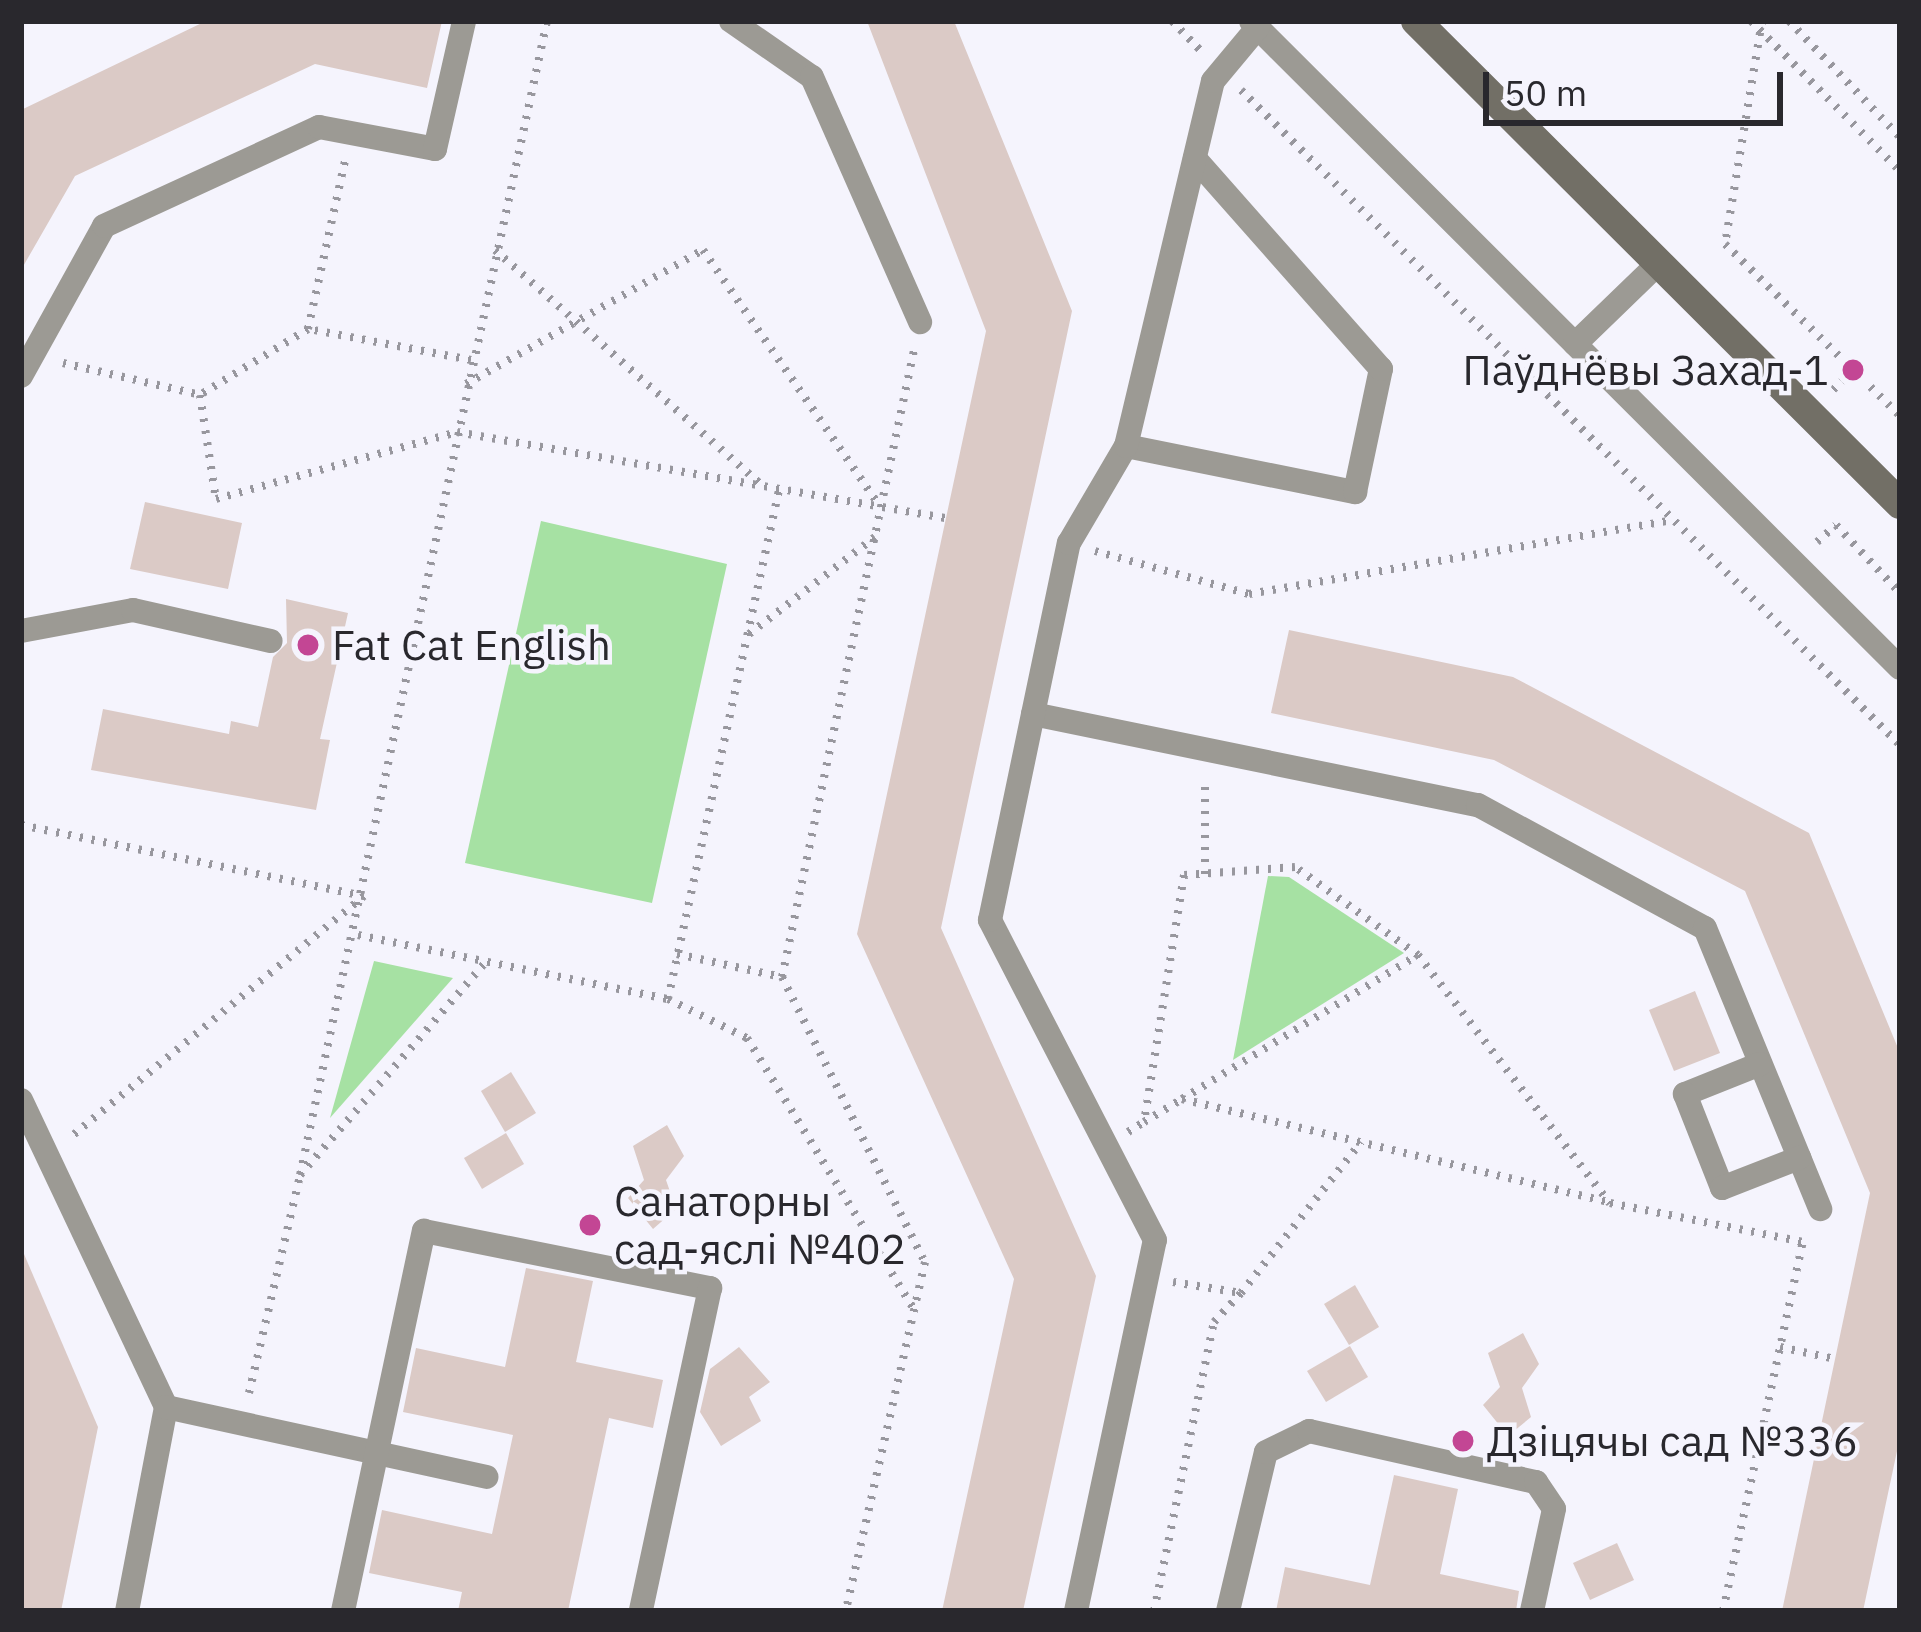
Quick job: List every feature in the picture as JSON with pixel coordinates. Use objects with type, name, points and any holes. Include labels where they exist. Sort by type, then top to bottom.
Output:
[{"type":"main road","points":[[1416,21],[1900,503]]},
{"type":"lane","points":[[27,366],[104,226],[319,127],[435,149],[464,21]]},
{"type":"lane","points":[[731,21],[812,76],[920,322]]},
{"type":"lane","points":[[1076,1611],[1155,1240],[990,920],[1070,543],[1126,446],[1219,67],[1254,24],[1900,668]]},
{"type":"lane","points":[[1126,446],[1355,492],[1381,369],[1195,159]]},
{"type":"lane","points":[[1575,344],[1659,262]]},
{"type":"lane","points":[[21,631],[133,610],[271,641]]},
{"type":"lane","points":[[1033,714],[1478,806],[1705,928],[1817,1202]]},
{"type":"lane","points":[[1760,1064],[1685,1094],[1722,1188],[1798,1158]]},
{"type":"lane","points":[[21,1100],[166,1407],[127,1611]]},
{"type":"lane","points":[[344,1611],[373,1452],[424,1231],[710,1288],[641,1611]]},
{"type":"lane","points":[[166,1407],[486,1477]]},
{"type":"lane","points":[[1228,1611],[1267,1453],[1309,1431],[1536,1482],[1554,1509],[1532,1611]]},
{"type":"path","points":[[242,1423],[357,935],[466,384],[547,21]]},
{"type":"path","points":[[1172,21],[1900,745]]},
{"type":"path","points":[[1751,21],[1900,171]]},
{"type":"path","points":[[1789,21],[1900,137]]},
{"type":"path","points":[[1761,26],[1725,244],[1900,416]]},
{"type":"path","points":[[308,329],[352,133]]},
{"type":"path","points":[[495,250],[764,487]]},
{"type":"path","points":[[466,384],[703,250],[881,508]]},
{"type":"path","points":[[845,1611],[925,1262],[782,977],[920,322]]},
{"type":"path","points":[[27,366],[200,395],[308,329],[471,360]]},
{"type":"path","points":[[200,395],[216,499],[457,432],[946,518]]},
{"type":"path","points":[[668,999],[779,490]]},
{"type":"path","points":[[1070,543],[1249,595],[1675,520]]},
{"type":"path","points":[[1836,525],[1900,593]]},
{"type":"path","points":[[748,635],[874,537]]},
{"type":"path","points":[[1205,749],[1205,874]]},
{"type":"path","points":[[21,825],[364,896]]},
{"type":"path","points":[[1144,1122],[1184,875],[1295,867],[1418,955],[1610,1203]]},
{"type":"path","points":[[47,1156],[364,896]]},
{"type":"path","points":[[357,935],[668,999],[747,1037],[915,1311]]},
{"type":"path","points":[[677,954],[782,977]]},
{"type":"path","points":[[1106,1145],[1418,955]]},
{"type":"path","points":[[300,1175],[487,961]]},
{"type":"path","points":[[1183,1099],[1610,1203],[1803,1242]]},
{"type":"path","points":[[1154,1611],[1214,1322],[1361,1142]]},
{"type":"path","points":[[1724,1611],[1803,1242],[1817,1202]]},
{"type":"path","points":[[1147,1278],[1241,1293]]},
{"type":"path","points":[[1780,1347],[1835,1359]]},
{"type":"green space","points":[[541,521],[727,564],[652,903],[465,863]]},
{"type":"green space","points":[[1268,876],[1289,877],[1404,953],[1233,1060]]},
{"type":"green space","points":[[374,961],[453,978],[330,1118]]},
{"type":"building","points":[[206,21],[442,21],[427,88],[315,64],[75,176],[21,270],[21,110]]},
{"type":"building","points":[[867,21],[954,21],[1072,311],[941,928],[1096,1276],[1023,1611],[942,1611],[1014,1279],[857,934],[986,331]]},
{"type":"building","points":[[145,502],[242,523],[228,589],[130,569]]},
{"type":"building","points":[[286,599],[348,613],[320,739],[330,740],[316,810],[91,770],[103,709],[229,734],[231,721],[258,727],[273,657],[287,643]]},
{"type":"building","points":[[1289,630],[1513,677],[1809,833],[1900,1053],[1900,1437],[1863,1611],[1782,1611],[1870,1193],[1745,891],[1494,760],[1271,713]]},
{"type":"building","points":[[1695,991],[1720,1053],[1674,1071],[1649,1010]]},
{"type":"building","points":[[511,1072],[536,1113],[505,1132],[481,1091]]},
{"type":"building","points":[[667,1125],[684,1156],[666,1180],[676,1209],[653,1229],[628,1198],[644,1180],[633,1146]]},
{"type":"building","points":[[506,1133],[524,1164],[482,1189],[464,1158]]},
{"type":"building","points":[[21,1247],[98,1427],[61,1611],[21,1611]]},
{"type":"building","points":[[526,1268],[593,1281],[576,1362],[663,1380],[653,1428],[609,1418],[568,1611],[458,1611],[462,1592],[369,1573],[382,1510],[492,1534],[513,1435],[403,1412],[416,1348],[505,1367]]},
{"type":"building","points":[[1355,1285],[1379,1327],[1349,1345],[1324,1304]]},
{"type":"building","points":[[1523,1333],[1539,1364],[1522,1388],[1531,1417],[1508,1436],[1483,1405],[1500,1387],[1488,1353]]},
{"type":"building","points":[[1350,1346],[1368,1377],[1326,1402],[1307,1371]]},
{"type":"building","points":[[739,1347],[770,1382],[749,1397],[761,1421],[721,1446],[700,1412],[710,1369]]},
{"type":"building","points":[[1394,1475],[1458,1489],[1440,1574],[1519,1591],[1516,1611],[1276,1611],[1285,1567],[1370,1585]]},
{"type":"building","points":[[1617,1543],[1634,1580],[1590,1600],[1573,1563]]},
{"type":"place","name":"Паўднёвы Захад-1","points":[[1853,370]]},
{"type":"place","name":"Fat Cat English","points":[[308,645]]},
{"type":"place","name":"Санаторны сад-яслі №402","points":[[590,1225]]},
{"type":"place","name":"Дзіцячы сад №336","points":[[1463,1441]]}]
